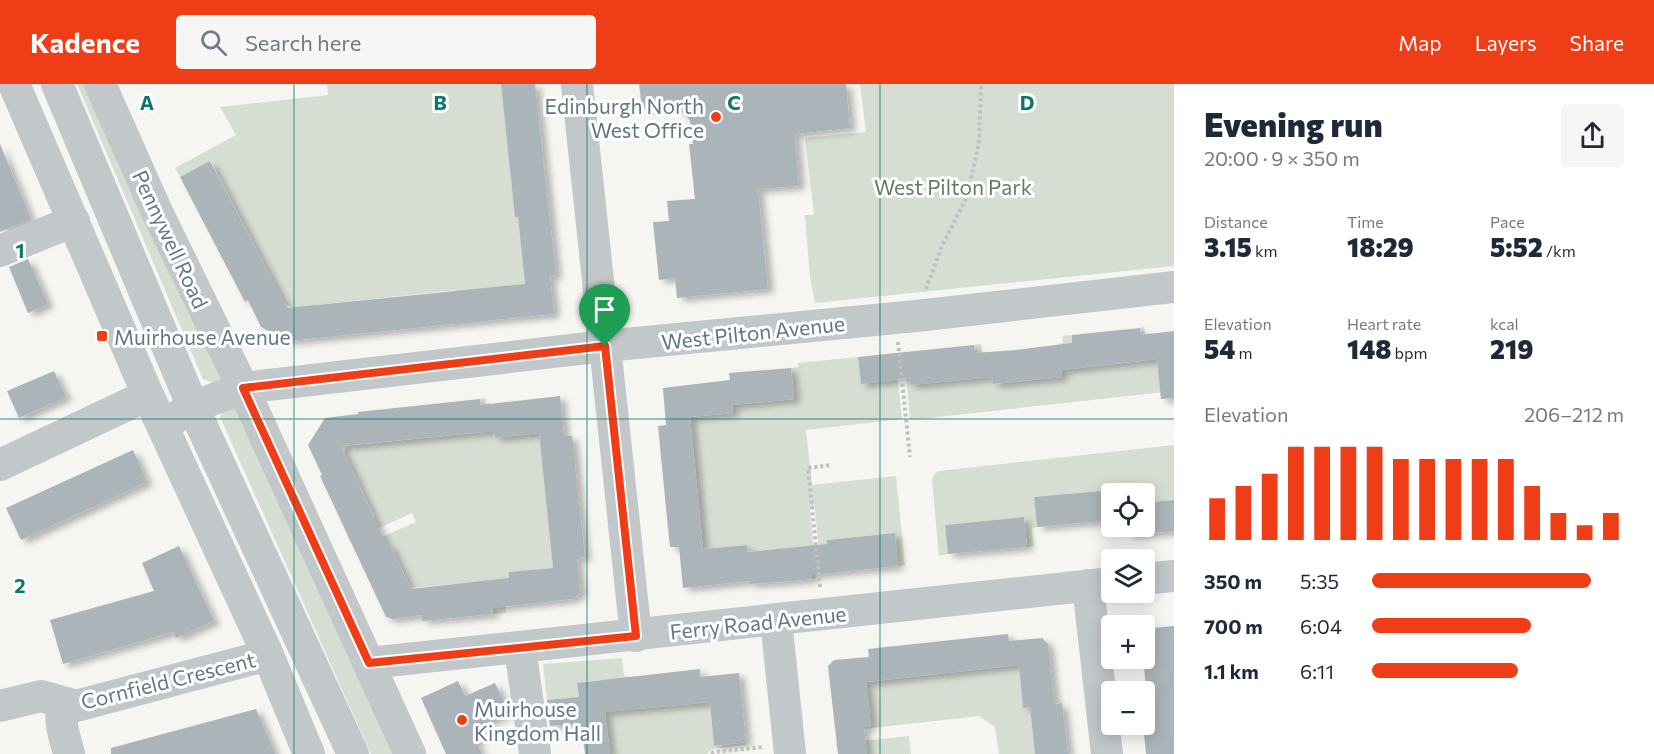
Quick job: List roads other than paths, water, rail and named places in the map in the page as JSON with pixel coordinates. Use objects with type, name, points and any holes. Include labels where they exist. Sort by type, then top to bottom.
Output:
[{"type":"street","points":[[14,84],[148,395],[268,655],[309,754]]},
{"type":"street","name":"Pennywell Road","points":[[57,84],[193,407],[353,754]]},
{"type":"street","name":"Pennywell Road","points":[[100,84],[157,212],[243,388],[410,754]]},
{"type":"street","points":[[577,84],[636,636]]},
{"type":"street","points":[[0,251],[74,221]]},
{"type":"street","name":"West Pilton Avenue","points":[[193,407],[243,388],[605,346],[906,317],[1174,287]]},
{"type":"street","points":[[0,465],[148,395]]},
{"type":"street","points":[[162,426],[193,407]]},
{"type":"street","points":[[1155,578],[1174,576]]},
{"type":"street","points":[[1100,584],[1107,754]]},
{"type":"street","name":"Ferry Road Avenue","points":[[369,663],[636,636],[1100,584]]},
{"type":"street","points":[[776,620],[790,749]]},
{"type":"street","points":[[520,648],[535,754]]},
{"type":"street","name":"Cornfield Crescent","points":[[0,706],[41,696],[76,706],[268,655]]},
{"type":"street","points":[[63,704],[61,724],[69,754]]},
{"type":"place","name":"Edinburgh North West Office","points":[[716,117]]},
{"type":"place","name":"Muirhouse Avenue","points":[[102,336]]},
{"type":"place","name":"Muirhouse Kingdom Hall","points":[[462,720]]},
{"type":"park label","name":"West Pilton Park","points":[[953,186]]}]
